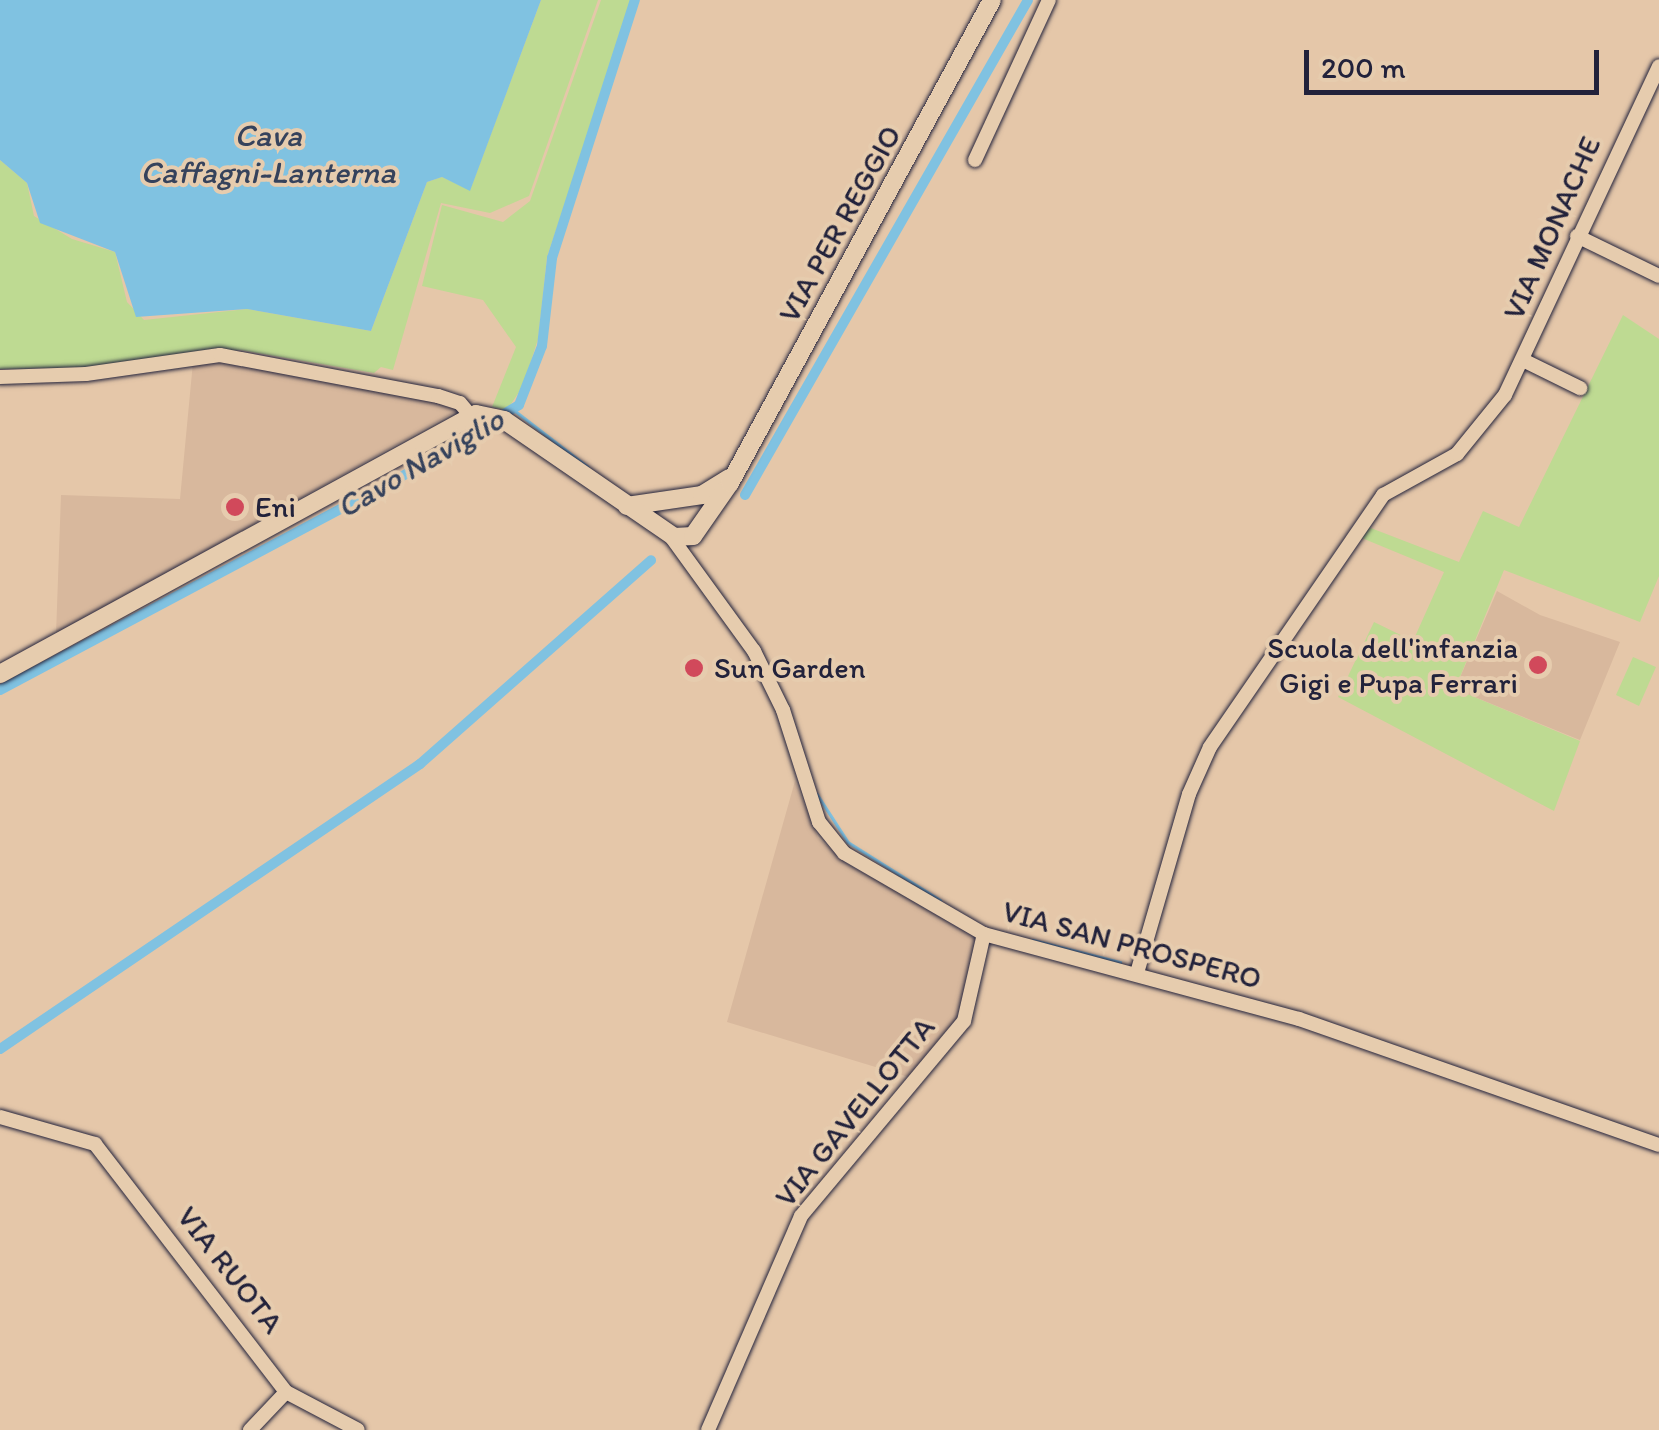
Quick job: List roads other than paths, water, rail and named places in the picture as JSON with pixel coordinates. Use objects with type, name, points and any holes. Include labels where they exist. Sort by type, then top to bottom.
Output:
[{"type":"main road","name":"VIA PER REGGIO","points":[[701,528],[735,473],[992,0]]},
{"type":"main road","points":[[0,674],[479,414],[510,425],[626,506],[680,538],[701,528],[704,511],[692,497]]},
{"type":"main road","points":[[626,506],[692,497],[721,486],[735,473]]},
{"type":"main road","points":[[666,531],[668,500]]},
{"type":"street","points":[[974,160],[1049,0]]},
{"type":"street","name":"VIA MONACHE","points":[[1137,973],[1190,794],[1210,747],[1382,495],[1468,445],[1522,360],[1659,66]]},
{"type":"street","points":[[1577,236],[1659,276]]},
{"type":"street","points":[[0,377],[86,374],[220,355],[438,396],[460,402],[479,414]]},
{"type":"street","name":"VIA MONACHE","points":[[1522,360],[1580,388]]},
{"type":"street","name":"VIA SAN PROSPERO","points":[[701,528],[704,574]]},
{"type":"street","name":"VIA SAN PROSPERO","points":[[666,531],[704,574],[754,650],[782,710],[820,822],[844,853],[984,934],[1137,973],[1355,1037],[1659,1145]]},
{"type":"street","name":"VIA GAVELLOTTA","points":[[708,1430],[801,1216],[964,1021],[984,934]]},
{"type":"street","name":"VIA RUOTA","points":[[0,1117],[95,1144],[286,1392]]},
{"type":"street","points":[[250,1430],[286,1392],[358,1430]]},
{"type":"water","name":"Cava Caffagni-Lanterna","points":[[0,0],[541,0],[470,191],[442,177],[427,182],[371,331],[247,309],[136,317],[115,252],[40,223],[27,183],[0,160]]},
{"type":"waterway","name":"Cavo Naviglio","points":[[0,690],[410,472],[519,405],[542,346],[552,258],[635,0]]},
{"type":"waterway","points":[[745,495],[1028,0]]},
{"type":"waterway","points":[[514,410],[588,467]]},
{"type":"waterway","points":[[0,1049],[420,764],[651,560]]},
{"type":"waterway","points":[[817,794],[848,842],[940,900]]},
{"type":"waterway","points":[[1033,940],[1120,962]]},
{"type":"place","name":"Eni","points":[[235,507]]},
{"type":"place","name":"Scuola dell'infanzia Gigi e Pupa Ferrari","points":[[1538,665]]},
{"type":"place","name":"Sun Garden","points":[[694,668]]}]
